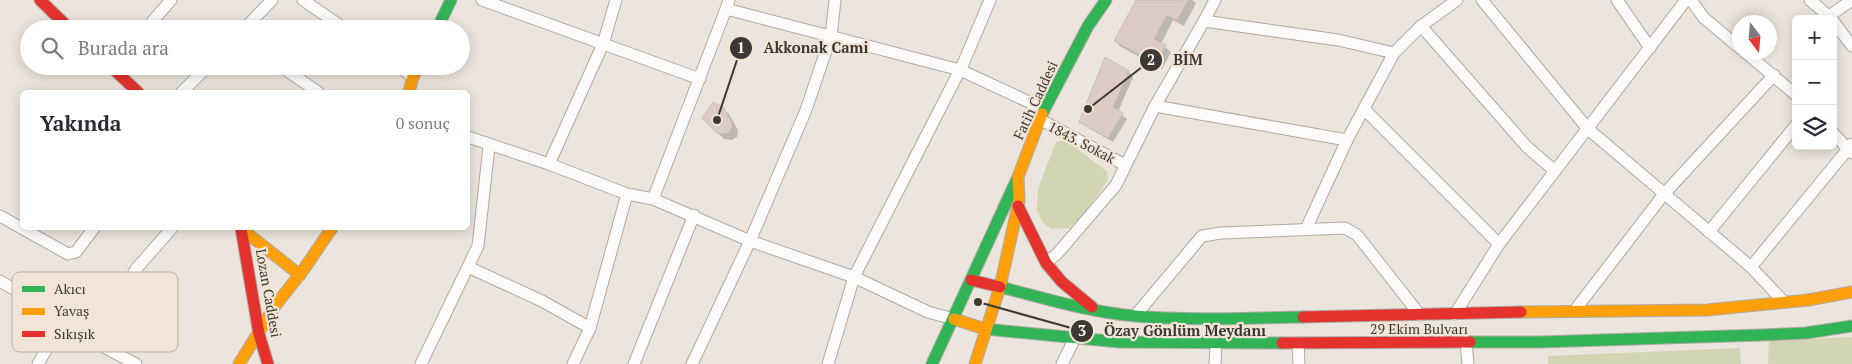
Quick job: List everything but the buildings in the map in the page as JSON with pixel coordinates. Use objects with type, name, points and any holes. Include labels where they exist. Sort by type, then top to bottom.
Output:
[{"type":"main road","points":[[441,20],[451,0]]},
{"type":"main road","name":"Fatih Caddesi","points":[[975,364],[1000,287],[1018,206],[1018,177],[1042,114],[1088,26],[1106,0]]},
{"type":"main road","points":[[41,1],[61,20]]},
{"type":"main road","points":[[120,75],[136,90]]},
{"type":"main road","points":[[410,90],[413,77]]},
{"type":"main road","points":[[932,364],[954,319],[993,226],[1018,177]]},
{"type":"main road","points":[[1018,206],[1046,263],[1062,282],[1094,309]]},
{"type":"main road","name":"Lozan Caddesi","points":[[242,230],[259,334],[268,364]]},
{"type":"main road","points":[[243,230],[300,275]]},
{"type":"main road","points":[[239,364],[275,306],[300,275],[328,230]]},
{"type":"main road","name":"29 Ekim Bulvarı","points":[[971,280],[1094,309],[1135,316],[1201,319],[1575,310],[1706,310],[1852,293]]},
{"type":"main road","name":"29 Ekim Bulvarı","points":[[954,319],[985,329],[1074,338],[1119,342],[1216,343],[1540,342],[1770,335],[1806,333],[1852,326]]},
{"type":"street","points":[[154,20],[171,0]]},
{"type":"street","points":[[253,20],[272,0]]},
{"type":"street","points":[[303,0],[322,5],[336,20]]},
{"type":"street","points":[[482,0],[700,79]]},
{"type":"street","points":[[549,164],[603,44],[616,0]]},
{"type":"street","points":[[692,364],[750,241],[806,110],[831,36],[835,0]]},
{"type":"street","points":[[828,364],[854,277],[960,70],[990,0]]},
{"type":"street","points":[[1046,263],[1058,254],[1116,185],[1155,106],[1215,0]]},
{"type":"street","points":[[1306,229],[1347,140],[1394,53],[1421,26],[1457,0]]},
{"type":"street","points":[[1482,0],[1588,129],[1751,267],[1784,302]]},
{"type":"street","points":[[1617,0],[1650,48]]},
{"type":"street","points":[[1455,314],[1499,244],[1686,0]]},
{"type":"street","points":[[1691,0],[1704,18],[1732,41]]},
{"type":"street","points":[[1810,0],[1827,15]]},
{"type":"street","points":[[1835,15],[1852,0]]},
{"type":"street","points":[[654,199],[728,5]]},
{"type":"street","name":"1843. Sokak","points":[[728,5],[831,36],[960,70],[1042,114],[1125,165]]},
{"type":"street","points":[[1204,22],[1338,40],[1394,53]]},
{"type":"street","points":[[1421,26],[1527,147],[1555,171]]},
{"type":"street","points":[[1837,27],[1852,46]]},
{"type":"street","points":[[1756,60],[1792,91]]},
{"type":"street","points":[[184,90],[199,75]]},
{"type":"street","points":[[293,75],[315,90]]},
{"type":"street","points":[[1575,310],[1664,194],[1774,75]]},
{"type":"street","points":[[1155,106],[1347,140]]},
{"type":"street","points":[[1364,108],[1499,244]]},
{"type":"street","points":[[1709,232],[1792,130]]},
{"type":"street","points":[[1751,267],[1850,148],[1837,137]]},
{"type":"street","points":[[470,138],[489,146],[549,164],[627,194],[654,199],[750,241],[854,277],[928,312],[954,319]]},
{"type":"street","points":[[422,364],[478,246],[489,146]]},
{"type":"street","points":[[572,364],[590,328],[627,194]]},
{"type":"street","points":[[0,216],[20,227]]},
{"type":"street","points":[[634,364],[694,216]]},
{"type":"street","points":[[1135,316],[1202,236],[1221,232],[1345,228],[1357,235],[1420,315]]},
{"type":"street","points":[[25,230],[68,254],[76,252],[92,230]]},
{"type":"street","points":[[134,272],[170,230]]},
{"type":"street","points":[[468,267],[542,301],[590,328]]},
{"type":"street","points":[[0,281],[12,288]]},
{"type":"street","points":[[1062,364],[1074,338]]},
{"type":"street","points":[[1466,342],[1468,364]]},
{"type":"street","points":[[1215,364],[1216,343]]},
{"type":"street","points":[[1298,343],[1299,364]]},
{"type":"street","points":[[38,364],[45,352]]},
{"type":"street","points":[[113,352],[136,364]]},
{"type":"green space","points":[[1065,140],[1107,171],[1108,180],[1084,214],[1069,228],[1052,229],[1043,223],[1037,210],[1038,189],[1056,142]]},
{"type":"green space","points":[[1852,337],[1852,364],[1768,364],[1769,341]]},
{"type":"green space","points":[[1740,348],[1741,364],[1548,364],[1548,356]]},
{"type":"traffic: fast","points":[[441,20],[451,0]]},
{"type":"traffic: fast","points":[[1042,114],[1088,26],[1106,0]]},
{"type":"traffic: fast","points":[[932,364],[1017,179]]},
{"type":"traffic: fast","points":[[1000,287],[1084,308],[1135,316],[1198,319],[1303,317]]},
{"type":"traffic: fast","points":[[1470,342],[1540,342],[1761,335],[1806,333],[1852,326]]},
{"type":"traffic: fast","points":[[985,329],[1119,342],[1282,343]]},
{"type":"traffic: slow","points":[[410,90],[414,75]]},
{"type":"traffic: slow","points":[[975,364],[1000,287],[1019,201],[1018,177],[1042,114]]},
{"type":"traffic: slow","points":[[243,230],[300,275]]},
{"type":"traffic: slow","points":[[239,364],[275,306],[304,269],[331,230]]},
{"type":"traffic: slow","points":[[1521,312],[1707,310],[1808,300],[1852,292]]},
{"type":"traffic: slow","points":[[954,319],[985,329]]},
{"type":"traffic: jam","points":[[40,0],[61,20]]},
{"type":"traffic: jam","points":[[120,75],[136,90]]},
{"type":"traffic: jam","points":[[1018,206],[1046,263],[1062,282],[1092,307]]},
{"type":"traffic: jam","points":[[241,230],[259,334],[268,364]]},
{"type":"traffic: jam","points":[[971,280],[1000,287]]},
{"type":"traffic: jam","points":[[1303,317],[1521,312]]},
{"type":"traffic: jam","points":[[1282,343],[1470,342]]},
{"type":"place","name":"BİM","points":[[1088,109]]},
{"type":"place","name":"Akkonak Cami","points":[[717,120]]},
{"type":"place","name":"Özay Gönlüm Meydanı","points":[[978,302]]}]
